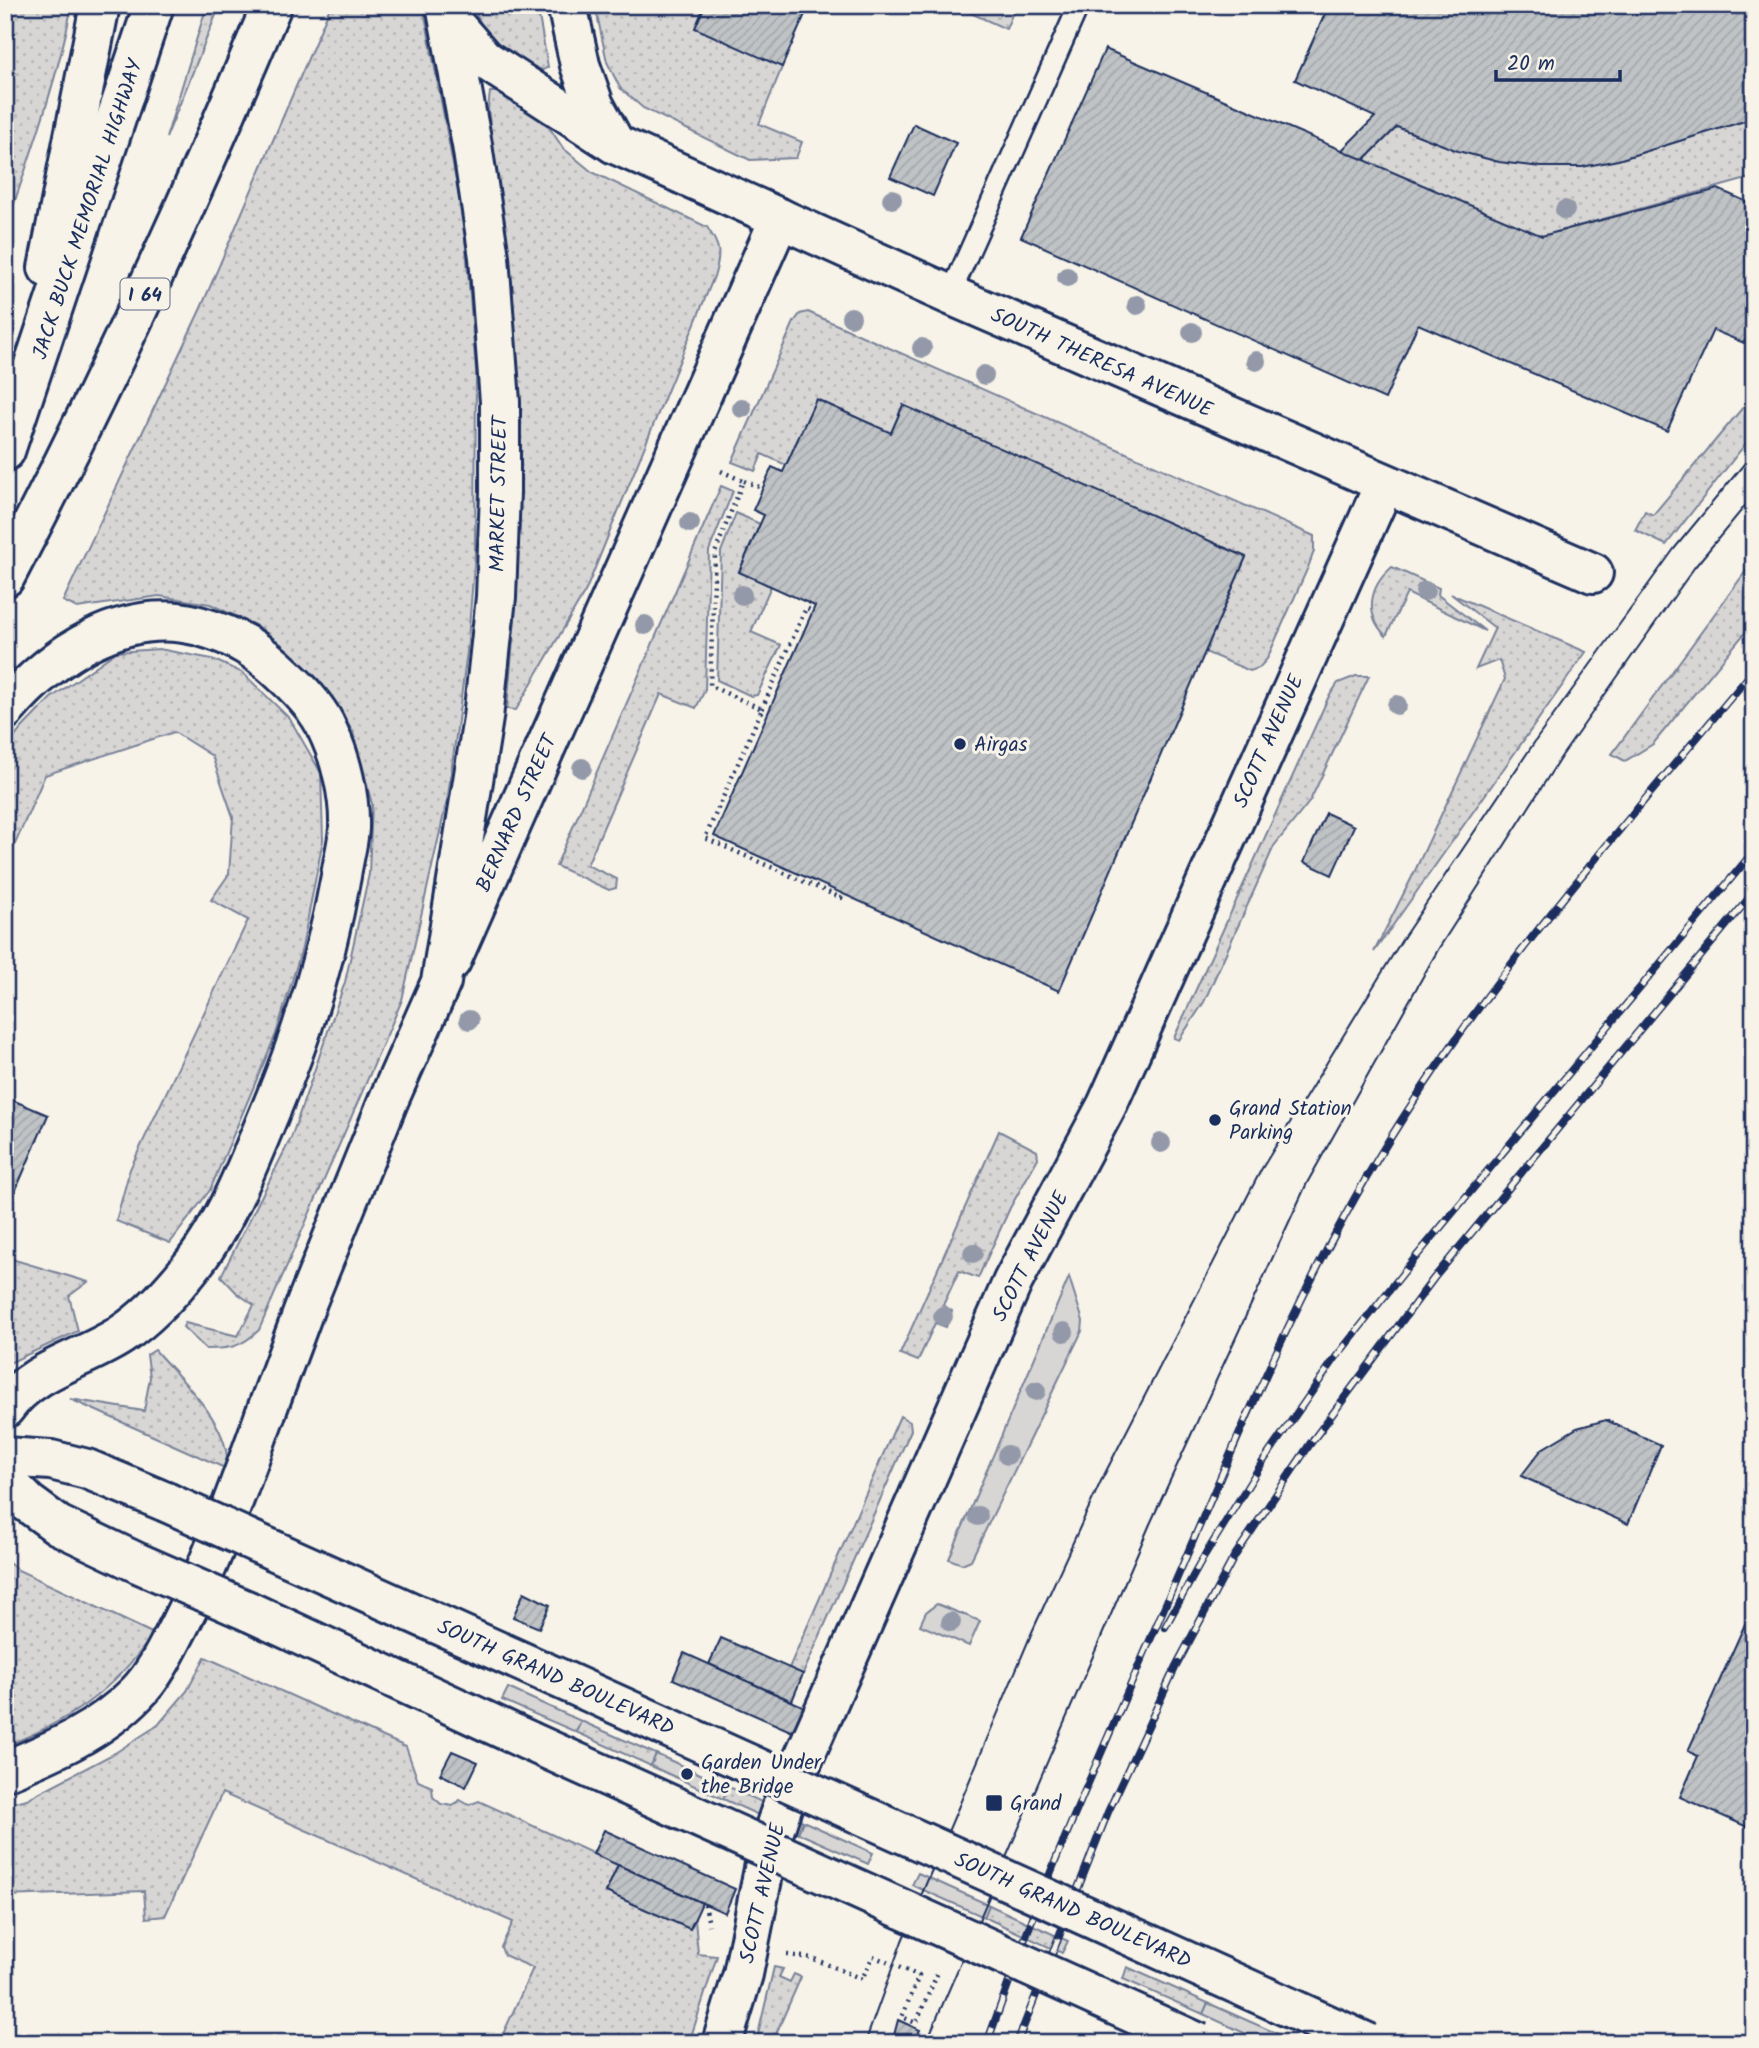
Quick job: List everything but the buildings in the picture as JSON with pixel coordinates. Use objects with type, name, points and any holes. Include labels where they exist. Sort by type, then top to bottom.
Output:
[{"type":"main road","points":[[37,359],[53,232],[100,5]]},
{"type":"main road","name":"JACK BUCK MEMORIAL HIGHWAY","points":[[5,451],[153,5]]},
{"type":"main road","name":"I 64","points":[[5,577],[55,483],[125,338],[272,5]]},
{"type":"main road","points":[[567,5],[580,65],[594,105],[615,144]]},
{"type":"main road","name":"SOUTH THERESA AVENUE","points":[[448,12],[484,59],[615,144],[950,295],[1592,573]]},
{"type":"main road","name":"MARKET STREET","points":[[441,982],[483,718],[496,597],[500,492],[500,402],[489,257],[448,12]]},
{"type":"main road","name":"BERNARD STREET","points":[[5,1771],[54,1751],[96,1727],[138,1693],[163,1658],[214,1553],[308,1299],[384,1111],[780,218]]},
{"type":"main road","name":"SCOTT AVENUE","points":[[722,2043],[743,1974],[768,1849],[782,1807],[1013,1282],[1107,1105],[1384,485]]},
{"type":"main road","points":[[5,710],[63,655],[102,634],[138,623],[186,623],[228,634],[265,657],[300,690],[327,727],[344,777],[349,828],[334,911],[313,996],[283,1080],[250,1160],[217,1227],[196,1260],[144,1318],[87,1354],[36,1378],[21,1388],[5,1408]]},
{"type":"main road","name":"SOUTH GRAND BOULEVARD","points":[[5,1457],[51,1460],[87,1469],[166,1502],[1368,2043]]},
{"type":"main road","points":[[5,1479],[27,1503],[58,1525],[138,1563],[1199,2043]]},
{"type":"lane","points":[[950,295],[1079,5]]},
{"type":"path","points":[[721,471],[762,488]]},
{"type":"path","points":[[743,481],[715,554],[710,686],[762,709]]},
{"type":"path","points":[[813,611],[806,608],[705,838],[841,898],[843,892]]},
{"type":"path","points":[[784,1954],[812,1958],[862,1979],[873,1956],[919,1976],[902,2017],[916,2023],[939,1970]]},
{"type":"shaded area","points":[[5,5],[72,5],[51,91],[5,230]]},
{"type":"shaded area","points":[[207,5],[220,5],[166,138]]},
{"type":"shaded area","points":[[331,5],[423,5],[464,223],[476,370],[475,553],[467,652],[448,796],[402,1000],[259,1330],[235,1346],[206,1349],[183,1327],[185,1323],[238,1336],[254,1305],[237,1293],[221,1276],[291,1138],[345,982],[369,874],[372,804],[353,732],[319,680],[261,628],[210,604],[159,596],[77,608],[63,601],[201,308]]},
{"type":"shaded area","points":[[473,5],[537,5],[548,67],[543,70],[531,66],[499,47],[483,28]]},
{"type":"shaded area","points":[[595,5],[705,5],[696,28],[782,67],[759,124],[802,142],[796,158],[750,160],[643,108],[620,88],[607,62]]},
{"type":"shaded area","points":[[953,5],[1016,5],[1006,29]]},
{"type":"shaded area","points":[[490,92],[501,92],[547,124],[563,148],[592,172],[707,227],[715,239],[719,254],[715,274],[586,590],[516,710],[507,709],[515,617],[521,452],[511,286],[488,109]]},
{"type":"shaded area","points":[[1754,118],[1754,177],[1542,236],[1363,161],[1397,127],[1618,160]]},
{"type":"shaded area","points":[[808,312],[1314,536],[1314,551],[1309,565],[1267,659],[1259,668],[1250,671],[1205,652],[1246,557],[903,405],[891,433],[816,399],[786,465],[762,454],[755,471],[732,462],[794,322],[800,314]]},
{"type":"shaded area","points":[[1754,394],[1754,433],[1666,545],[1635,530],[1645,511],[1653,515]]},
{"type":"shaded area","points":[[721,486],[733,491],[709,551],[705,690],[696,708],[661,694],[587,865],[617,879],[616,888],[609,890],[556,866]]},
{"type":"shaded area","points":[[736,513],[760,524],[739,572],[771,586],[751,632],[781,645],[757,695],[751,696],[717,680],[721,552]]},
{"type":"shaded area","points":[[1754,560],[1754,622],[1653,744],[1625,761],[1612,754]]},
{"type":"shaded area","points":[[1392,567],[1439,588],[1438,595],[1485,631],[1407,593],[1386,636],[1374,619],[1372,601],[1378,583]]},
{"type":"shaded area","points":[[1451,594],[1586,652],[1374,952],[1505,679],[1499,660],[1476,669],[1495,628]]},
{"type":"shaded area","points":[[159,649],[212,659],[243,673],[290,719],[321,773],[323,840],[302,948],[276,1034],[210,1190],[170,1243],[116,1221],[130,1169],[248,920],[211,900],[229,874],[233,817],[212,756],[174,732],[45,775],[5,867],[5,750],[51,698],[116,652]]},
{"type":"shaded area","points":[[1356,676],[1369,676],[1310,801],[1274,846],[1204,1002],[1179,1040],[1174,1038],[1328,698],[1338,683]]},
{"type":"shaded area","points":[[999,1131],[1037,1151],[1038,1158],[1010,1208],[978,1278],[959,1271],[943,1305],[952,1311],[946,1327],[935,1323],[918,1361],[900,1354]]},
{"type":"shaded area","points":[[5,1257],[88,1282],[69,1296],[78,1331],[5,1365]]},
{"type":"shaded area","points":[[1069,1277],[1083,1321],[1082,1331],[971,1560],[962,1564],[949,1559]]},
{"type":"shaded area","points":[[155,1350],[214,1420],[222,1436],[227,1469],[70,1399],[144,1411],[150,1377],[147,1355]]},
{"type":"shaded area","points":[[900,1416],[910,1422],[911,1430],[803,1674],[789,1668]]},
{"type":"shaded area","points":[[5,1560],[18,1570],[154,1634],[122,1672],[88,1702],[50,1726],[5,1746]]},
{"type":"shaded area","points":[[937,1604],[980,1621],[969,1646],[920,1625],[926,1612]]},
{"type":"shaded area","points":[[205,1657],[406,1747],[418,1781],[432,1787],[433,1797],[441,1804],[453,1806],[460,1800],[469,1805],[479,1801],[618,1865],[606,1892],[690,1929],[695,1919],[698,1954],[717,1956],[689,2043],[499,2043],[533,1968],[504,1955],[501,1947],[513,1922],[222,1793],[165,1916],[146,1918],[144,1891],[5,1896],[5,1805],[27,1799],[115,1753],[158,1725],[187,1691]]},
{"type":"shaded area","points":[[508,1688],[581,1721],[576,1732],[502,1700]]},
{"type":"shaded area","points":[[581,1721],[656,1754],[651,1766],[576,1732]]},
{"type":"shaded area","points":[[656,1754],[729,1787],[723,1799],[651,1766]]},
{"type":"shaded area","points":[[729,1787],[803,1821],[798,1833],[723,1799]]},
{"type":"shaded area","points":[[803,1821],[873,1853],[868,1864],[798,1833]]},
{"type":"shaded area","points":[[918,1873],[989,1905],[984,1917],[912,1885]]},
{"type":"shaded area","points":[[989,1905],[1068,1941],[1062,1953],[984,1917]]},
{"type":"shaded area","points":[[774,1967],[783,1969],[779,1977],[790,1982],[794,1974],[801,1977],[772,2043],[756,2043]]},
{"type":"shaded area","points":[[1127,1967],[1208,2003],[1203,2014],[1123,1979]]},
{"type":"shaded area","points":[[1208,2003],[1278,2034],[1275,2043],[1266,2043],[1203,2014]]},
{"type":"tram line","points":[[865,2043],[902,1941],[1032,1632],[1101,1481],[1261,1170],[1405,935],[1538,737],[1674,549],[1754,452]]},
{"type":"tram line","points":[[926,2043],[1150,1524],[1307,1183],[1439,948],[1561,757],[1694,568],[1754,495]]},
{"type":"railway","points":[[987,2043],[1040,1899],[1257,1394],[1310,1282],[1369,1174],[1440,1061],[1525,946],[1754,670]]},
{"type":"railway","points":[[1165,1627],[1202,1560],[1262,1463],[1336,1357],[1415,1258],[1754,851]]},
{"type":"railway","points":[[1017,2043],[1108,1812],[1175,1668],[1234,1557],[1310,1444],[1434,1278],[1754,892]]},
{"type":"place","name":"Airgas","points":[[960,744]]},
{"type":"place","name":"Grand Station Parking","points":[[1215,1120]]},
{"type":"place","name":"Garden Under the Bridge","points":[[687,1774]]},
{"type":"place","name":"Grand","points":[[994,1803]]}]
